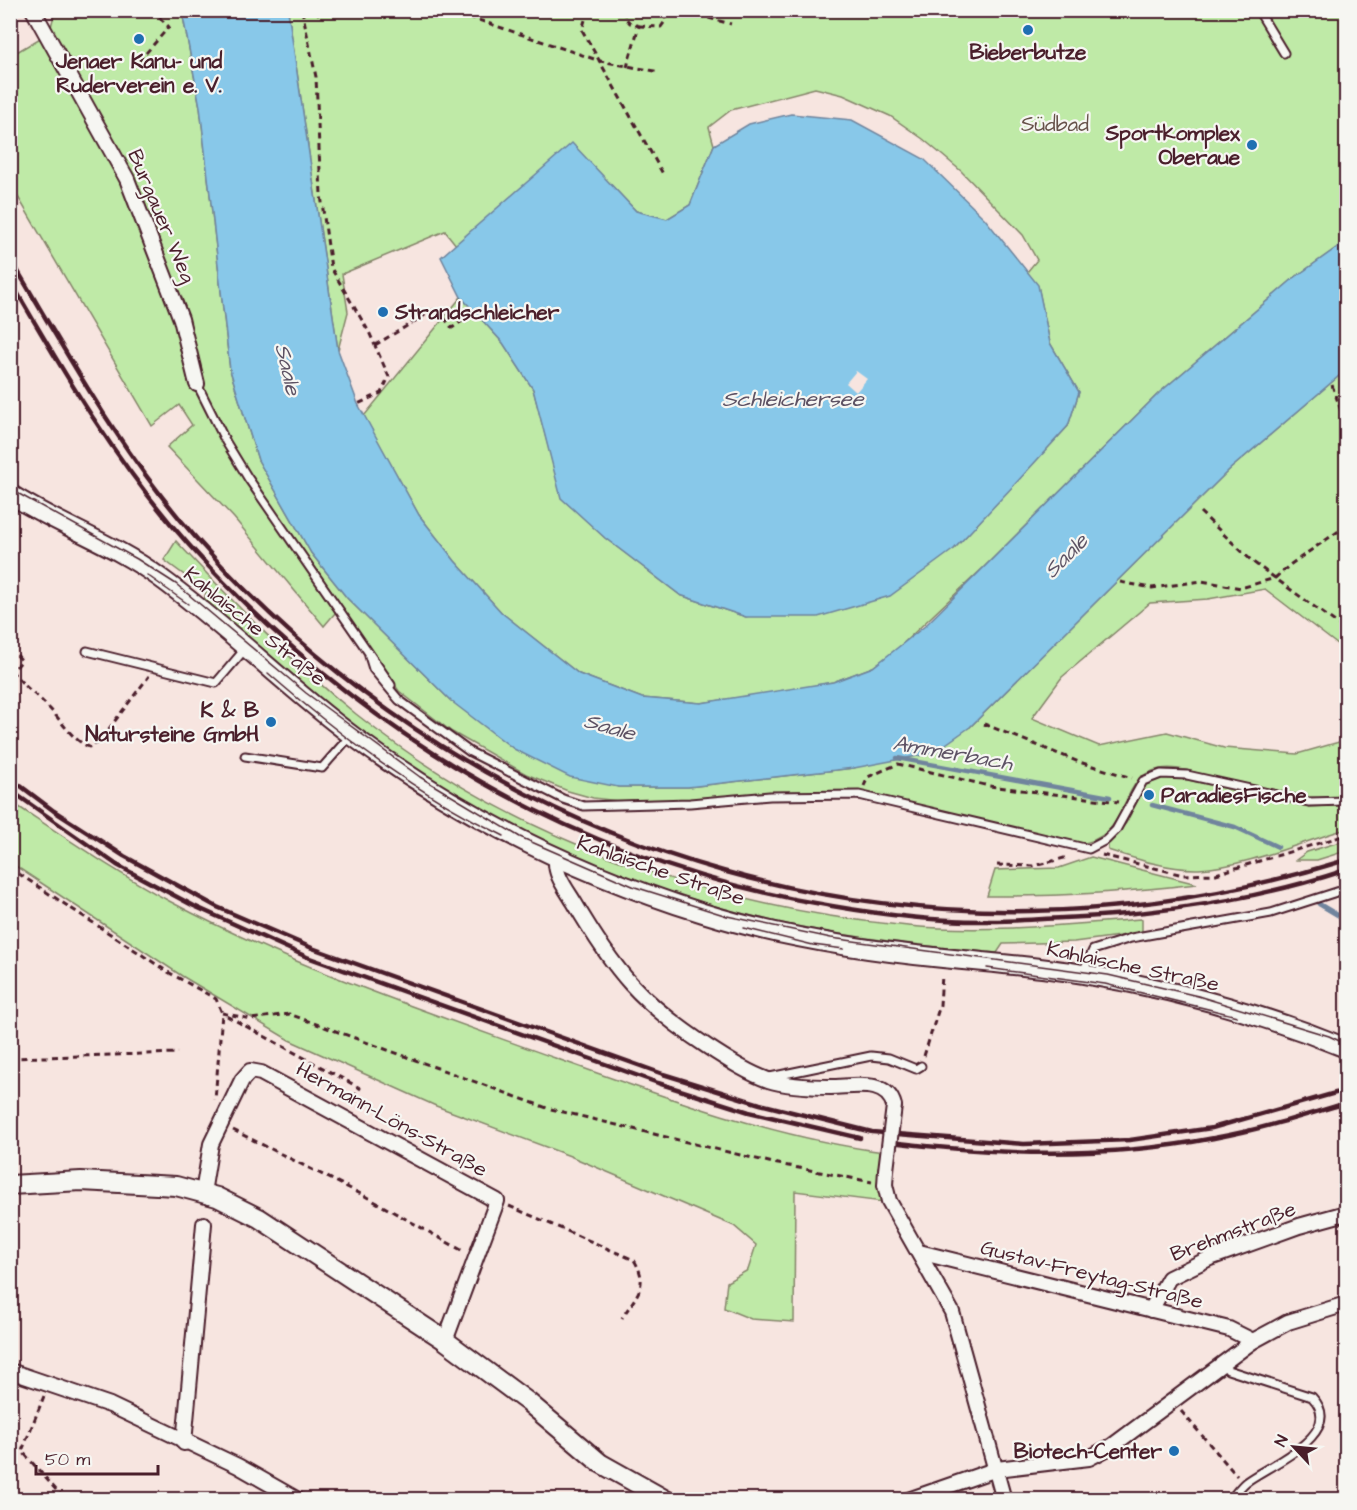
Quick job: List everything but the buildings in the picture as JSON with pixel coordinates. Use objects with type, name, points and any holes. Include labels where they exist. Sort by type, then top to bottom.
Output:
[{"type":"main road","name":"Kahlaische Straße","points":[[14,501],[154,573],[351,735],[417,781],[511,836],[618,884],[705,914],[790,936],[944,958],[1082,974],[1184,996],[1316,1036],[1347,1048]]},
{"type":"main road","points":[[10,1185],[81,1181],[176,1186],[217,1197],[259,1218],[446,1341],[528,1402],[600,1463],[666,1500]]},
{"type":"street","name":"Burgauer Weg","points":[[33,10],[127,179],[182,319],[197,384]]},
{"type":"street","points":[[557,857],[557,871],[604,952],[635,991],[682,1030],[745,1070],[765,1079],[797,1085],[872,1087],[889,1096],[894,1106],[885,1177],[889,1201],[952,1312],[1004,1500]]},
{"type":"street","name":"Hermann-Löns-Straße","points":[[203,1193],[211,1144],[242,1080],[250,1071],[261,1073],[497,1201],[446,1341]]},
{"type":"street","name":"Brehmstraße","points":[[1151,1310],[1169,1278],[1210,1258],[1299,1226],[1347,1213]]},
{"type":"street","points":[[184,1443],[204,1224]]},
{"type":"street","name":"Gustav-Freytag-Straße","points":[[919,1252],[1229,1329],[1253,1341]]},
{"type":"street","points":[[908,1500],[997,1469],[1089,1458],[1112,1446],[1253,1341],[1288,1322],[1347,1304]]},
{"type":"street","points":[[10,1371],[110,1405],[184,1443],[238,1466],[298,1500]]},
{"type":"lane","points":[[1258,10],[1284,53]]},
{"type":"lane","points":[[197,384],[248,478],[369,656],[381,668],[399,700],[470,752],[563,800],[584,806],[690,803],[770,796],[859,795],[1089,849],[1106,840],[1116,830],[1143,781],[1161,774],[1174,773],[1309,802],[1347,801]]},
{"type":"lane","points":[[87,651],[216,683],[247,648]]},
{"type":"lane","points":[[245,756],[322,768],[351,735]]},
{"type":"lane","points":[[1082,974],[1093,950],[1131,938],[1271,914],[1347,889]]},
{"type":"lane","points":[[765,1079],[871,1056],[889,1058],[911,1068],[921,1066]]},
{"type":"lane","points":[[1222,1363],[1228,1370],[1312,1397],[1321,1406],[1323,1417],[1320,1428],[1308,1442],[1244,1484],[1230,1500]]},
{"type":"path","points":[[139,61],[169,27],[152,10]]},
{"type":"path","points":[[159,17],[167,10]]},
{"type":"path","points":[[302,10],[316,77],[321,195],[331,268],[356,307],[389,377],[381,393],[358,404]]},
{"type":"path","points":[[449,10],[600,61],[660,72]]},
{"type":"path","points":[[588,10],[582,30],[663,174]]},
{"type":"path","points":[[626,10],[624,16],[630,23],[654,29],[661,27],[666,20],[663,10]]},
{"type":"path","points":[[678,10],[731,24]]},
{"type":"path","points":[[627,67],[639,26]]},
{"type":"path","points":[[375,345],[437,308],[452,328],[474,313]]},
{"type":"path","points":[[1332,385],[1347,425]]},
{"type":"path","points":[[1200,512],[1253,562],[1347,630]]},
{"type":"path","points":[[1119,582],[1152,588],[1202,581],[1241,588],[1275,578],[1291,564],[1347,526]]},
{"type":"path","points":[[10,647],[22,662],[12,670],[17,678],[51,709],[79,742],[89,747],[98,743],[156,668]]},
{"type":"path","points":[[984,724],[1079,762],[1143,781]]},
{"type":"path","points":[[859,795],[868,777],[898,764],[988,786],[1118,802],[1130,806]]},
{"type":"path","points":[[997,865],[1034,866],[1089,849],[1183,875],[1198,876],[1216,874],[1347,835]]},
{"type":"path","points":[[10,868],[56,896],[168,972],[216,999],[222,1013],[214,1108]]},
{"type":"path","points":[[921,1066],[940,1005],[944,958]]},
{"type":"path","points":[[222,1013],[360,1088],[342,1118]]},
{"type":"path","points":[[222,1013],[251,1019],[289,1014],[547,1108],[772,1162],[885,1177]]},
{"type":"path","points":[[10,1058],[178,1053]]},
{"type":"path","points":[[222,1125],[372,1200],[441,1237],[477,1261]]},
{"type":"path","points":[[497,1201],[634,1260],[643,1275],[642,1286],[622,1318]]},
{"type":"path","points":[[50,1383],[22,1451],[65,1500]]},
{"type":"path","points":[[1183,1414],[1244,1484]]},
{"type":"green space","name":"Südbad","points":[[326,10],[1346,11],[1346,241],[1294,278],[1159,393],[983,568],[895,651],[873,667],[833,682],[701,703],[642,698],[579,674],[502,613],[455,561],[419,515],[364,416],[461,297],[503,343],[533,389],[562,498],[605,538],[680,595],[746,617],[954,549],[1068,426],[1079,392],[1050,343],[1038,286],[1027,272],[1037,260],[1023,235],[961,171],[923,139],[890,116],[843,95],[815,88],[731,110],[709,127],[714,145],[690,205],[667,219],[636,211],[572,144],[456,245],[445,231],[342,274],[348,312],[338,350],[288,11],[315,11],[318,15]]},
{"type":"green space","points":[[55,11],[182,11],[200,107],[230,370],[258,460],[311,553],[347,598],[451,701],[618,787],[688,787],[854,768],[970,727],[1229,470],[1346,370],[1346,651],[1265,589],[1208,599],[1150,603],[1062,677],[1032,718],[1099,746],[1167,732],[1224,748],[1297,754],[1346,740],[1346,797],[1297,796],[1264,790],[1188,770],[1160,769],[1145,774],[1136,783],[1107,832],[1093,840],[1073,845],[859,795],[645,804],[593,798],[568,791],[526,774],[452,732],[399,691],[308,557],[303,562],[336,612],[324,626],[234,518],[167,447],[192,425],[179,405],[152,426],[11,185],[10,56],[42,37],[128,178],[51,27]]},
{"type":"green space","points":[[176,541],[308,674],[356,714],[417,759],[481,798],[548,831],[617,860],[688,884],[760,903],[834,917],[908,926],[967,929],[1142,919],[1142,933],[1074,942],[1003,944],[997,953],[919,945],[791,925],[737,912],[631,878],[530,834],[480,808],[386,750],[339,715],[204,602],[206,591],[164,560]]},
{"type":"green space","points":[[1174,777],[1309,807],[1346,805],[1346,829],[1254,859],[1199,869],[1165,866],[1108,850],[1108,843],[1126,823],[1146,784],[1162,778]]},
{"type":"green space","points":[[10,801],[109,866],[171,902],[312,968],[457,1023],[717,1114],[801,1137],[884,1152],[883,1202],[795,1191],[794,1322],[751,1319],[724,1308],[727,1282],[748,1270],[756,1245],[734,1226],[570,1156],[436,1106],[289,1040],[182,976],[11,863]]},
{"type":"green space","points":[[1346,840],[1346,851],[1317,860],[1296,860],[1307,852]]},
{"type":"green space","points":[[1091,857],[1197,884],[1040,896],[987,896],[995,870],[1059,868]]},
{"type":"water","name":"Saale","points":[[182,11],[288,11],[338,350],[358,404],[419,515],[455,561],[502,613],[579,674],[642,698],[701,703],[833,682],[873,667],[925,626],[1159,393],[1294,278],[1346,241],[1346,370],[1229,470],[970,727],[933,753],[854,768],[688,787],[618,787],[570,777],[514,749],[451,701],[347,598],[311,553],[258,460],[230,370],[200,107]]},
{"type":"water","name":"Schleichersee","points":[[791,114],[852,120],[924,159],[985,219],[1038,285],[1050,343],[1079,392],[1068,426],[1016,483],[954,549],[890,596],[818,617],[746,617],[680,595],[605,538],[561,498],[533,389],[503,343],[461,297],[441,257],[572,143],[636,211],[667,219],[690,205],[714,145],[749,124]]},
{"type":"pier","points":[[856,371],[867,379],[856,392],[846,383]]},
{"type":"waterway","name":"Ammerbach","points":[[897,758],[1110,797]]},
{"type":"waterway","name":"Ammerbach","points":[[1152,805],[1235,827],[1278,847]]},
{"type":"waterway","name":"Ammerbach","points":[[1319,904],[1346,920]]},
{"type":"tram line","points":[[10,489],[137,559],[176,584],[306,693],[420,777],[520,837],[635,887],[727,916],[831,938],[1108,975],[1198,996],[1329,1036],[1346,1044]]},
{"type":"tram line","points":[[147,575],[188,604]]},
{"type":"tram line","points":[[268,673],[351,741],[410,783],[504,836]]},
{"type":"tram line","points":[[744,928],[813,945],[844,949]]},
{"type":"tram line","points":[[987,968],[1105,984],[1237,1016]]},
{"type":"railway","points":[[10,258],[120,439],[170,507],[197,539],[313,652],[441,746],[578,819],[724,871],[875,902],[1031,911],[1188,897],[1346,860]]},
{"type":"railway","points":[[10,280],[50,349],[115,451],[163,515],[255,613],[326,675],[401,731],[480,781],[563,824],[649,859],[739,886],[832,906],[952,920],[1027,920],[1171,909],[1277,890],[1346,870]]},
{"type":"railway","points":[[10,778],[54,811],[124,856],[217,907],[312,948],[663,1074],[760,1104],[872,1132],[1024,1144],[1130,1140],[1212,1128],[1346,1090]]},
{"type":"railway","points":[[10,790],[117,865],[194,906],[307,957],[658,1083],[749,1112],[860,1138]]},
{"type":"railway","points":[[890,1142],[1011,1152],[1093,1152],[1133,1149],[1174,1145],[1231,1135],[1346,1103]]},
{"type":"place","name":"Bieberbutze","points":[[1028,30]]},
{"type":"place","name":"Jenaer Kanu- und Ruderverein e. V.","points":[[139,39]]},
{"type":"place","name":"Sportkomplex Oberaue","points":[[1252,145]]},
{"type":"place","name":"Strandschleicher","points":[[383,312]]},
{"type":"place","name":"K & B Natursteine GmbH","points":[[271,722]]},
{"type":"place","name":"ParadiesFische","points":[[1149,795]]},
{"type":"place","name":"Biotech-Center","points":[[1174,1451]]}]
